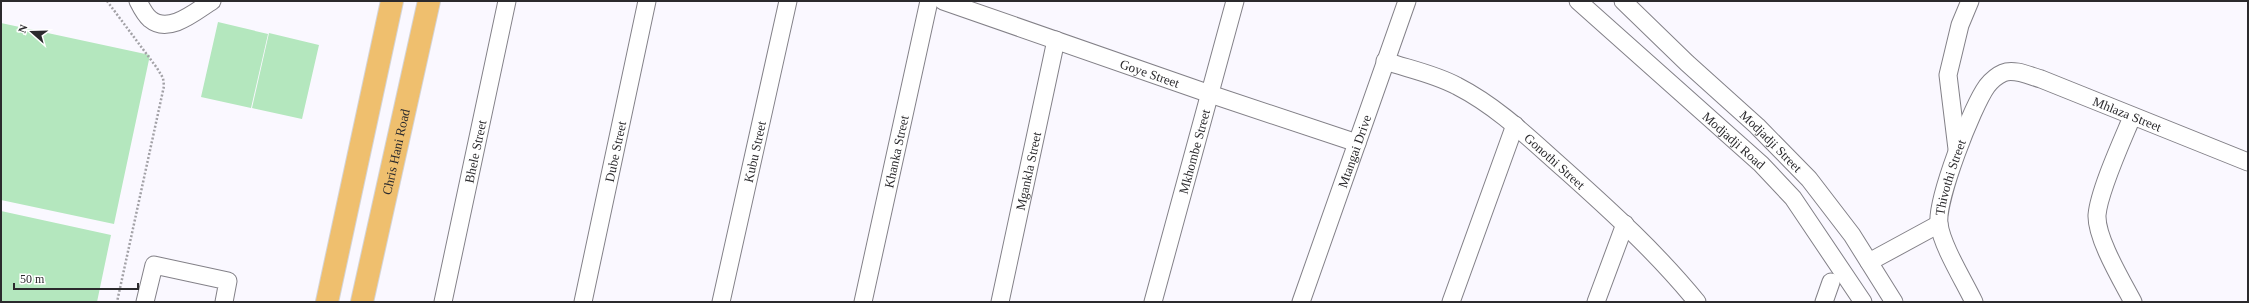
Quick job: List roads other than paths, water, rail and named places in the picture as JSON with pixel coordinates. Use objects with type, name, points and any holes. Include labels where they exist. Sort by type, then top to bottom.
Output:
[{"type":"main road","points":[[327,302],[392,1]]},
{"type":"main road","name":"Chris Hani Road","points":[[362,302],[429,1]]},
{"type":"street","points":[[138,1],[150,19],[163,25],[183,20],[212,1]]},
{"type":"street","name":"Bhele Street","points":[[443,302],[507,1]]},
{"type":"street","name":"Dube Street","points":[[583,302],[647,1]]},
{"type":"street","name":"Kubu Street","points":[[721,302],[788,1]]},
{"type":"street","name":"Khanka Street","points":[[863,302],[929,1]]},
{"type":"street","name":"Goye Street","points":[[943,1],[1210,94],[1357,143]]},
{"type":"street","name":"Mkhombe Street","points":[[1153,302],[1235,1]]},
{"type":"street","name":"Mtangai Drive","points":[[1301,302],[1407,1]]},
{"type":"street","name":"Modjadji Road","points":[[1578,1],[1761,164],[1794,198],[1863,302]]},
{"type":"street","name":"Modjadji Street","points":[[1623,1],[1687,63],[1757,126],[1809,179],[1852,235],[1894,302]]},
{"type":"street","points":[[1958,150],[1948,75],[1960,24],[1970,1]]},
{"type":"street","name":"Mgankla Street","points":[[1000,302],[1056,40]]},
{"type":"street","name":"Gonothi Street","points":[[1385,61],[1456,85],[1485,102],[1514,125],[1625,224],[1669,268],[1697,302]]},
{"type":"street","name":"Mhlaza Street","points":[[1999,75],[2021,73],[2041,79],[2248,162]]},
{"type":"street","name":"Thivothi Street","points":[[1973,302],[1944,240],[1939,224],[1940,208],[1958,150],[1986,88],[1999,75]]},
{"type":"street","points":[[2132,116],[2103,193],[2097,215],[2100,232],[2106,248],[2133,302]]},
{"type":"street","points":[[1452,302],[1514,125]]},
{"type":"street","points":[[1596,302],[1625,224]]},
{"type":"street","points":[[1869,262],[1939,224]]},
{"type":"street","points":[[145,302],[154,265],[228,281],[224,302]]},
{"type":"street","points":[[1824,302],[1832,282]]}]
